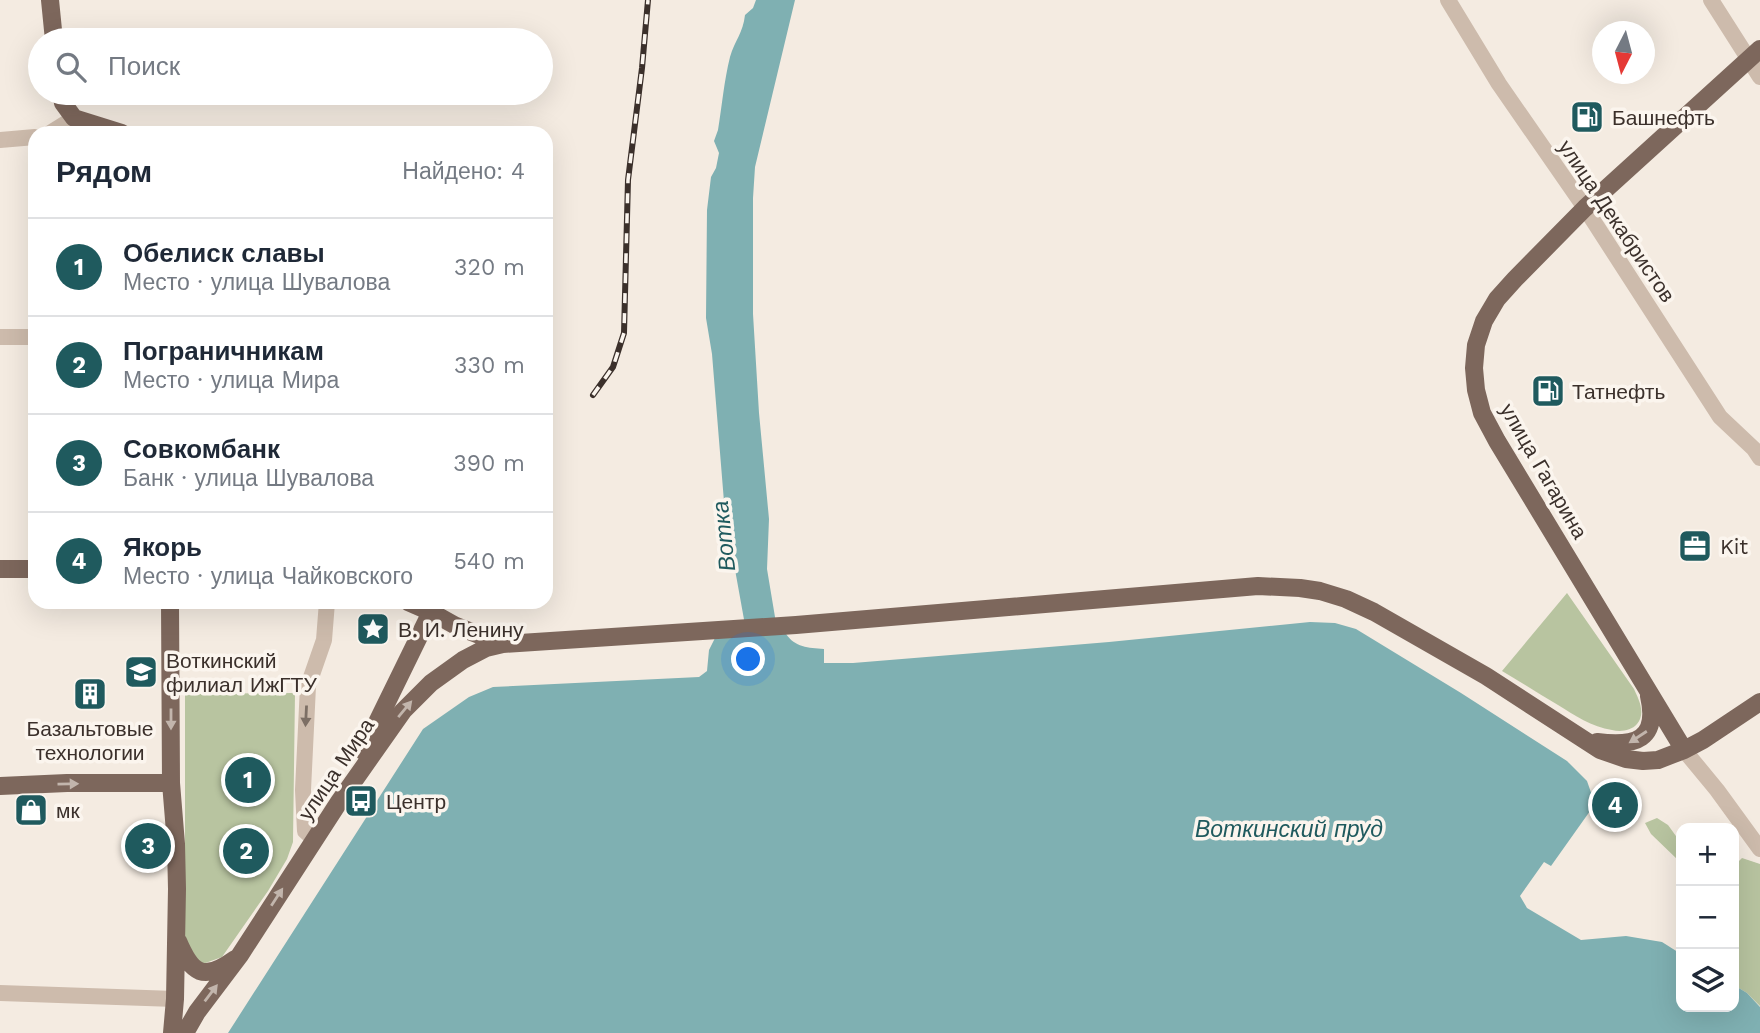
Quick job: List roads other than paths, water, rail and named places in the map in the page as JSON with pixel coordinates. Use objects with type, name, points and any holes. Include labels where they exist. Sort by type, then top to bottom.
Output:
[{"type":"main road","points":[[50,0],[53,28]]},
{"type":"main road","name":"улица Гагарина","points":[[1684,750],[1482,412],[1474,368],[1476,345],[1484,321],[1497,299],[1515,279],[1585,208],[1754,54]]},
{"type":"main road","points":[[64,105],[74,118],[100,126]]},
{"type":"main road","points":[[0,569],[28,569]]},
{"type":"main road","points":[[424,609],[456,626],[503,644],[796,625],[1258,586],[1300,588],[1346,599],[1374,612],[1486,676],[1612,755],[1643,761],[1658,760],[1703,740],[1760,702]]},
{"type":"main road","points":[[170,609],[171,783],[176,844],[177,938],[172,1033]]},
{"type":"main road","points":[[339,802],[431,612]]},
{"type":"main road","name":"улица Мира","points":[[186,1033],[197,1012],[240,955],[339,802],[416,696],[463,660],[486,648],[503,644]]},
{"type":"main road","points":[[1586,740],[1624,744],[1638,740],[1647,732],[1651,721],[1652,710],[1647,689]]},
{"type":"main road","points":[[0,786],[171,783]]},
{"type":"main road","points":[[177,938],[186,960],[193,968],[202,972],[223,967],[240,955]]},
{"type":"street","name":"улица Декабристов","points":[[1448,0],[1499,84],[1585,208],[1720,417],[1760,458]]},
{"type":"street","points":[[1712,0],[1754,54],[1760,77]]},
{"type":"street","points":[[61,126],[74,118]]},
{"type":"street","points":[[0,139],[28,137]]},
{"type":"street","points":[[0,337],[28,337]]},
{"type":"street","points":[[315,841],[306,831],[303,790],[307,687],[324,640],[326,609]]},
{"type":"street","points":[[1684,750],[1760,849]]},
{"type":"street","points":[[0,993],[175,999]]},
{"type":"water","points":[[756,0],[795,0],[755,167],[753,198],[753,314],[769,519],[767,569],[776,623],[745,625],[725,514],[712,354],[706,318],[707,210],[711,177],[719,153],[714,141],[730,57],[743,27],[745,15],[753,8]]},
{"type":"water","name":"Воткинский пруд","points":[[1310,622],[1335,623],[1356,629],[1567,761],[1587,781],[1595,804],[1551,866],[1544,862],[1520,896],[1527,908],[1581,940],[1626,936],[1662,942],[1676,951],[1676,1012],[1739,1012],[1739,988],[1760,1007],[1760,1033],[228,1033],[423,729],[469,697],[493,687],[699,677],[707,671],[709,650],[715,638],[786,634],[798,644],[824,649],[824,663],[853,663]]},
{"type":"railway","points":[[593,395],[613,367],[624,333],[628,180],[648,0]]},
{"type":"place","name":"Башнефть","points":[[1587,117]]},
{"type":"place","name":"Татнефть","points":[[1548,391]]},
{"type":"place","name":"Kit","points":[[1695,546]]},
{"type":"place","name":"В. И. Ленину","points":[[373,629]]},
{"type":"place","name":"Воткинский филиал ИжГТУ","points":[[141,672]]},
{"type":"place","name":"Базальтовые технологии","points":[[90,694]]},
{"type":"place","name":"Обелиск славы","points":[[248,780]]},
{"type":"place","name":"Центр","points":[[361,801]]},
{"type":"place","name":"Якорь","points":[[1615,805]]},
{"type":"place","name":"мк","points":[[31,810]]},
{"type":"place","name":"Совкомбанк","points":[[148,846]]},
{"type":"place","name":"Пограничникам","points":[[246,851]]},
{"type":"water label","name":"Вотка","points":[[724,536]]}]
